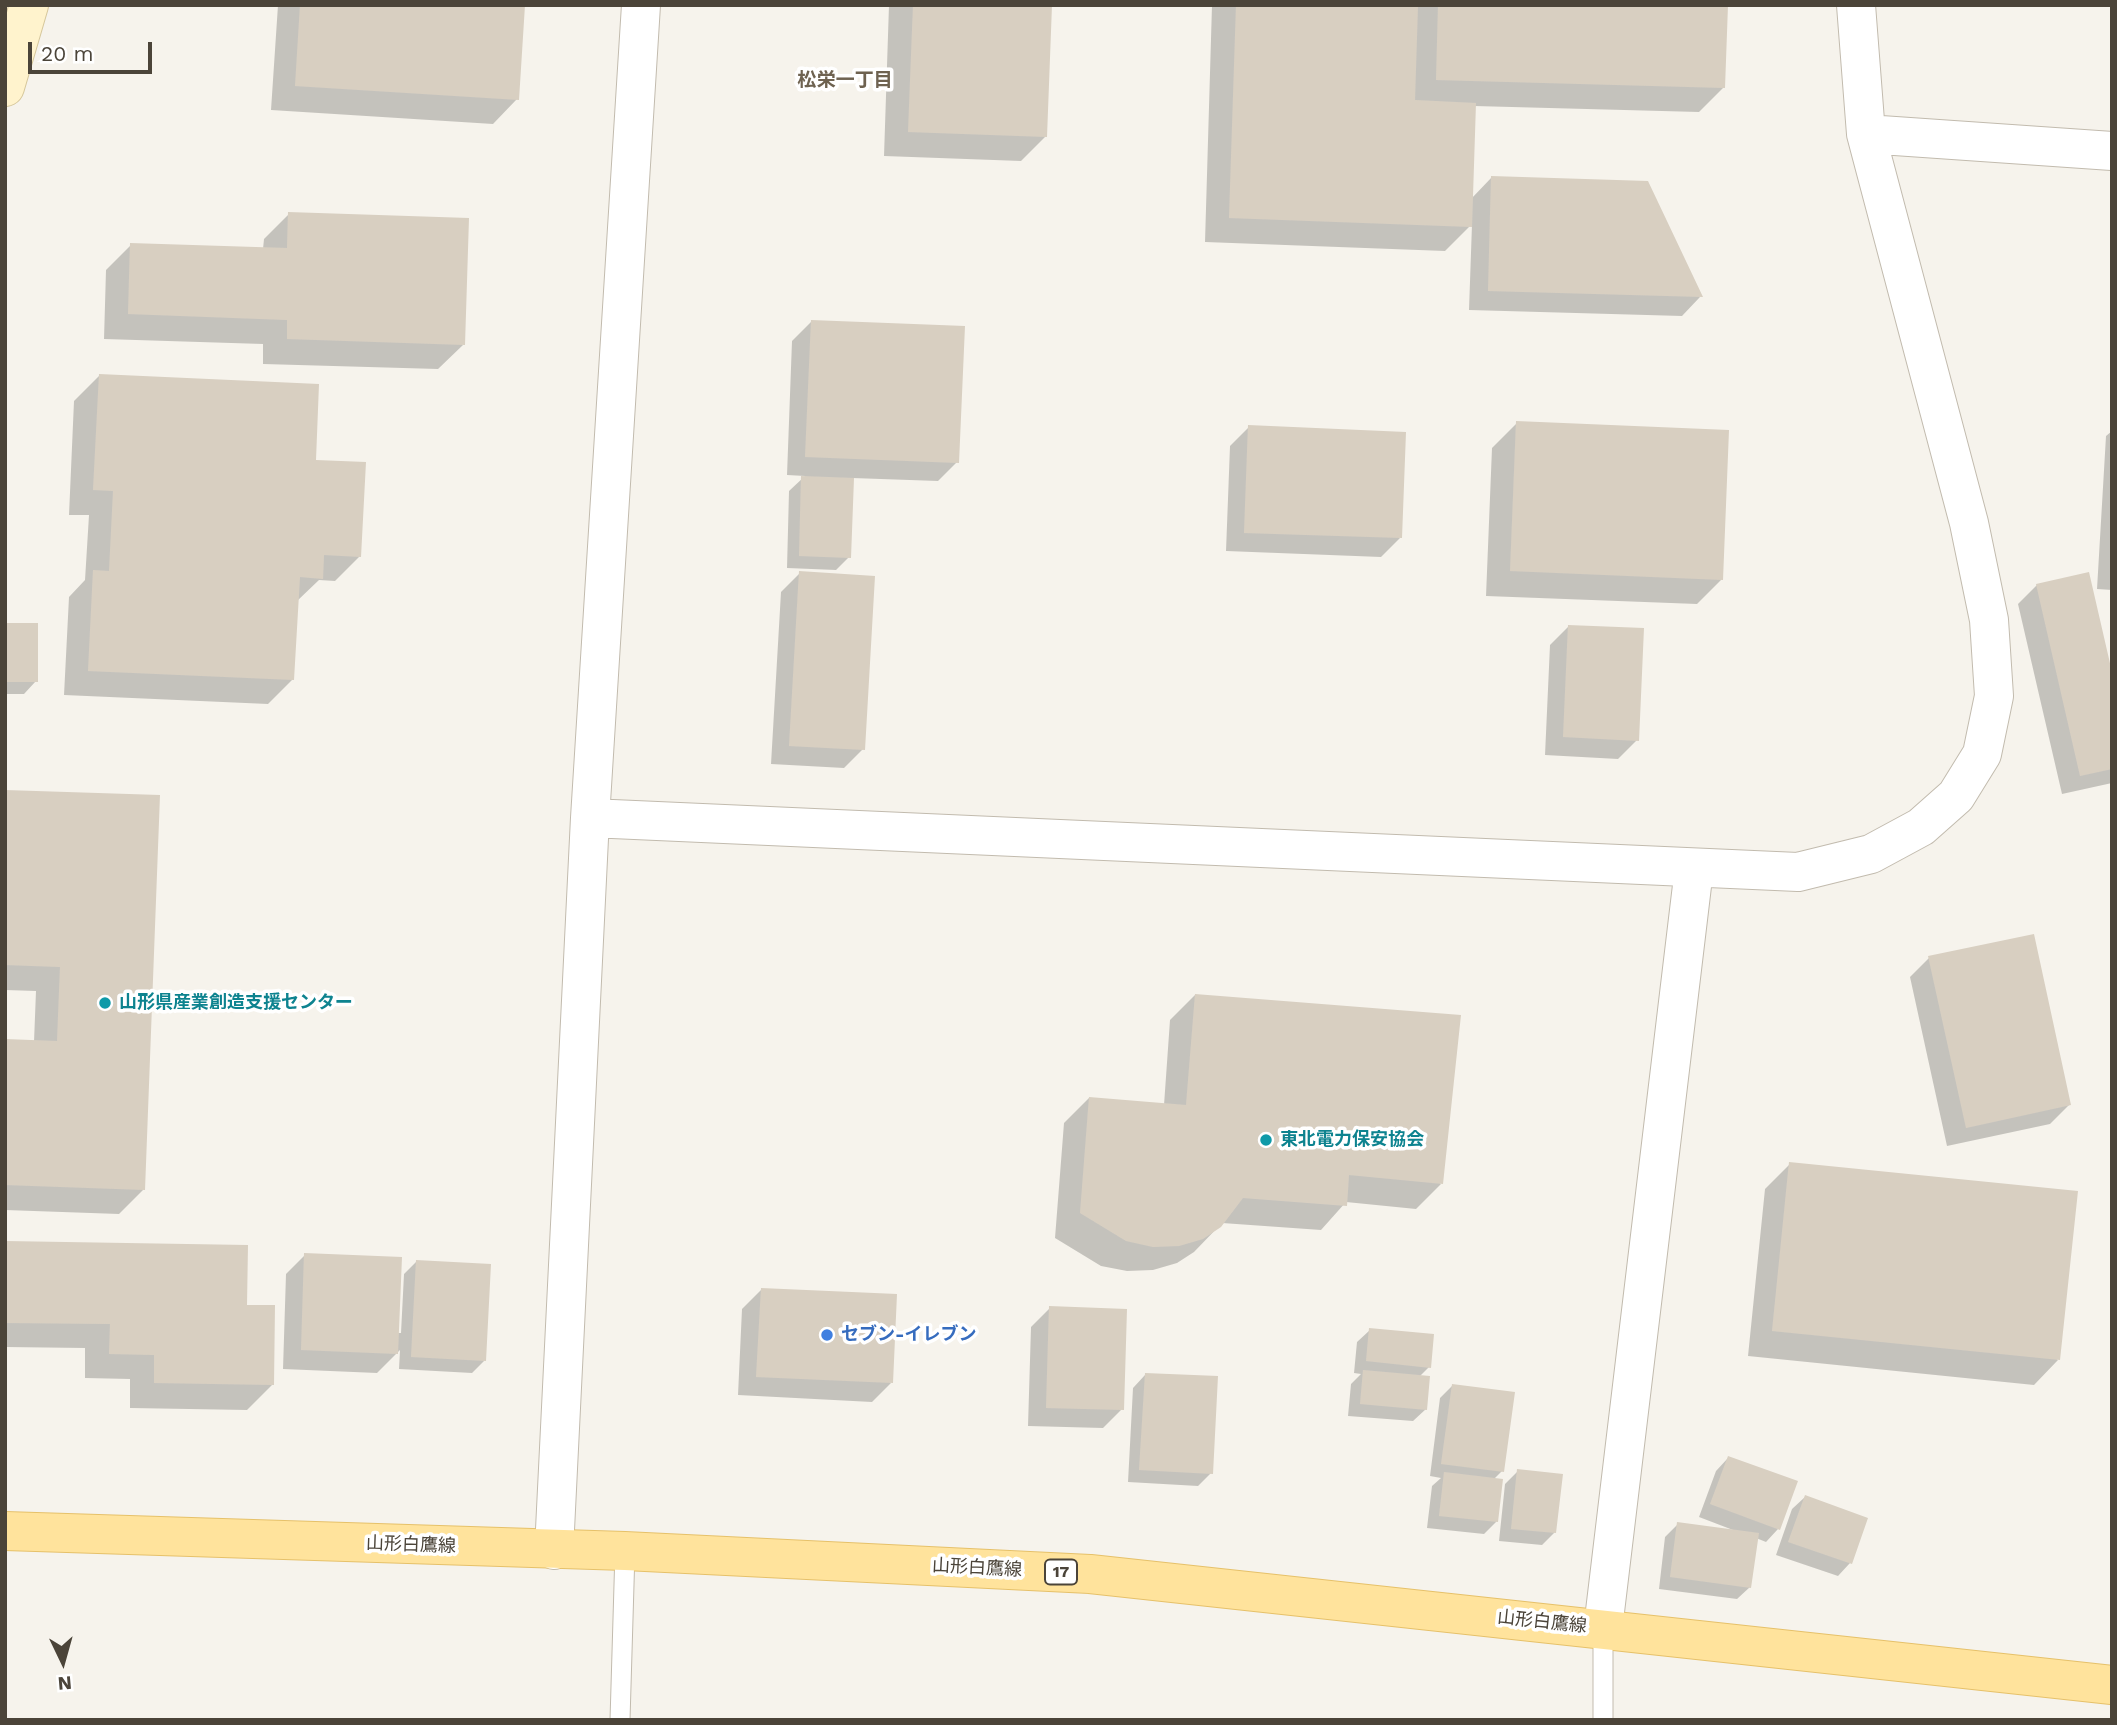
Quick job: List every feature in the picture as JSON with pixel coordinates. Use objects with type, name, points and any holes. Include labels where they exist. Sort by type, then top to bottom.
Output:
[{"type":"main road","name":"山形白鷹線","points":[[5,1531],[554,1550],[625,1550],[1090,1574],[2112,1685]]},
{"type":"street","points":[[5,88],[29,5]]},
{"type":"street","points":[[554,1550],[590,818],[641,5]]},
{"type":"street","points":[[590,818],[1798,872],[1871,855],[1921,827],[1956,796],[1983,754],[1994,696],[1989,620],[1969,523],[1866,134],[1856,5]]},
{"type":"street","points":[[1866,134],[2112,151]]},
{"type":"street","points":[[1602,1628],[1694,869]]},
{"type":"lane","points":[[620,1720],[625,1550]]},
{"type":"lane","points":[[1602,1628],[1604,1720]]},
{"type":"building","points":[[300,5],[525,5],[519,100],[295,86]]},
{"type":"building","points":[[913,5],[1052,5],[1047,137],[908,132]]},
{"type":"building","points":[[1236,5],[1418,5],[1415,100],[1476,103],[1472,227],[1229,218]]},
{"type":"building","points":[[1438,5],[1728,5],[1725,88],[1436,80]]},
{"type":"building","points":[[1491,176],[1648,181],[1703,297],[1488,291]]},
{"type":"building","points":[[288,212],[469,218],[465,345],[287,339],[287,320],[128,314],[130,243],[287,248]]},
{"type":"building","points":[[811,320],[965,326],[959,463],[805,457]]},
{"type":"building","points":[[99,374],[319,384],[316,460],[366,462],[361,557],[324,555],[323,579],[300,577],[294,680],[88,671],[93,570],[109,571],[113,491],[93,490]]},
{"type":"building","points":[[1516,421],[1729,430],[1723,580],[1510,571]]},
{"type":"building","points":[[1248,425],[1406,432],[1402,538],[1244,533]]},
{"type":"building","points":[[801,476],[854,478],[851,558],[799,556]]},
{"type":"building","points":[[799,571],[875,576],[865,750],[789,746]]},
{"type":"building","points":[[2089,572],[2112,672],[2112,769],[2080,776],[2036,584]]},
{"type":"building","points":[[5,623],[38,623],[38,682],[5,682]]},
{"type":"building","points":[[1568,625],[1644,628],[1639,741],[1563,737]]},
{"type":"building","name":"山形県産業創造支援センター","points":[[5,790],[160,795],[145,1190],[5,1185],[5,1039],[57,1041],[60,967],[5,965]]},
{"type":"building","points":[[2034,934],[2071,1105],[1966,1128],[1928,956]]},
{"type":"building","name":"東北電力保安協会","points":[[1195,994],[1461,1015],[1443,1184],[1349,1175],[1347,1206],[1243,1198],[1221,1227],[1203,1239],[1179,1246],[1153,1247],[1126,1241],[1080,1213],[1089,1097],[1186,1105]]},
{"type":"building","points":[[1789,1162],[2078,1191],[2060,1360],[1772,1331]]},
{"type":"building","points":[[5,1241],[248,1245],[247,1305],[275,1305],[274,1385],[154,1383],[154,1355],[109,1354],[110,1324],[5,1323]]},
{"type":"building","points":[[304,1253],[402,1257],[398,1354],[301,1350]]},
{"type":"building","points":[[416,1260],[491,1264],[486,1361],[411,1357]]},
{"type":"building","name":"セブン-イレブン","points":[[761,1288],[897,1294],[893,1383],[756,1377]]},
{"type":"building","points":[[1049,1306],[1127,1309],[1124,1410],[1046,1408]]},
{"type":"building","points":[[1369,1328],[1434,1334],[1431,1368],[1366,1361]]},
{"type":"building","points":[[1363,1370],[1430,1376],[1427,1410],[1360,1404]]},
{"type":"building","points":[[1145,1373],[1218,1376],[1213,1474],[1139,1470]]},
{"type":"building","points":[[1452,1384],[1515,1392],[1504,1472],[1441,1464]]},
{"type":"building","points":[[1728,1456],[1798,1481],[1780,1530],[1710,1504]]},
{"type":"building","points":[[1517,1469],[1563,1474],[1556,1533],[1511,1529]]},
{"type":"building","points":[[1444,1472],[1503,1479],[1498,1522],[1439,1516]]},
{"type":"building","points":[[1805,1495],[1868,1518],[1852,1564],[1788,1542]]},
{"type":"building","points":[[1677,1522],[1759,1533],[1751,1588],[1670,1577]]},
{"type":"place","name":"山形県産業創造支援センター","points":[[105,1003]]},
{"type":"place","name":"東北電力保安協会","points":[[1266,1140]]},
{"type":"place","name":"セブン-イレブン","points":[[827,1335]]},
{"type":"district","name":"松栄一丁目","points":[[845,80]]}]
